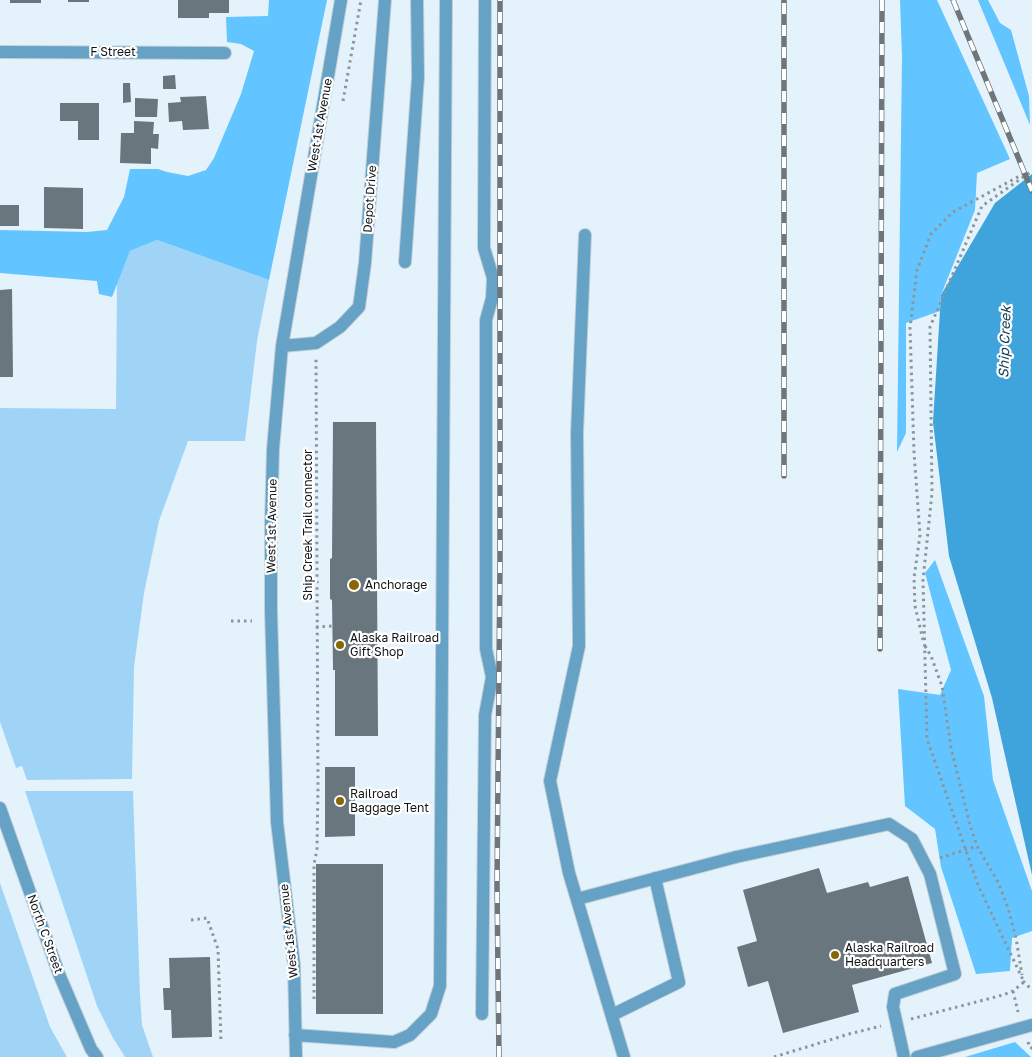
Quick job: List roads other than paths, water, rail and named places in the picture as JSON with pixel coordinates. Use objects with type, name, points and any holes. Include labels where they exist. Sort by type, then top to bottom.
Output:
[{"type":"street","name":"West 1st Avenue","points":[[296,1057],[294,965],[277,822],[271,611],[272,477],[282,346],[341,0]]},
{"type":"street","name":"Depot Drive","points":[[282,346],[316,342],[340,327],[359,306],[365,263],[385,0]]},
{"type":"street","points":[[404,262],[418,78],[417,0]]},
{"type":"street","points":[[295,1036],[394,1042],[410,1035],[431,1014],[440,986],[446,0]]},
{"type":"street","points":[[482,1014],[485,715],[492,676],[486,649],[486,320],[492,298],[493,278],[484,248],[485,0]]},
{"type":"street","name":"F Street","points":[[0,52],[225,53]]},
{"type":"street","points":[[585,235],[577,433],[578,646],[550,781],[569,873],[624,1057]]},
{"type":"street","name":"North C Street","points":[[0,808],[59,974],[91,1048],[97,1057]]},
{"type":"street","points":[[577,899],[736,857],[889,824],[912,839],[930,874],[955,974],[896,994],[893,1007],[904,1057]]},
{"type":"street","points":[[612,1016],[679,982],[655,878]]},
{"type":"street","points":[[917,1057],[1032,1025]]},
{"type":"water","name":"Ship Creek","points":[[1032,174],[1032,875],[992,698],[949,556],[933,422],[941,295],[995,203]]},
{"type":"railway","points":[[499,1057],[497,885],[500,564],[500,0]]},
{"type":"railway","points":[[784,0],[784,476]]},
{"type":"railway","points":[[880,649],[882,0]]},
{"type":"railway","points":[[953,0],[1032,191]]},
{"type":"place","name":"Anchorage","points":[[354,585]]},
{"type":"place","name":"Alaska Railroad Gift Shop","points":[[340,645]]},
{"type":"place","name":"Railroad Baggage Tent","points":[[340,801]]},
{"type":"place","name":"Alaska Railroad Headquarters","points":[[835,955]]}]
